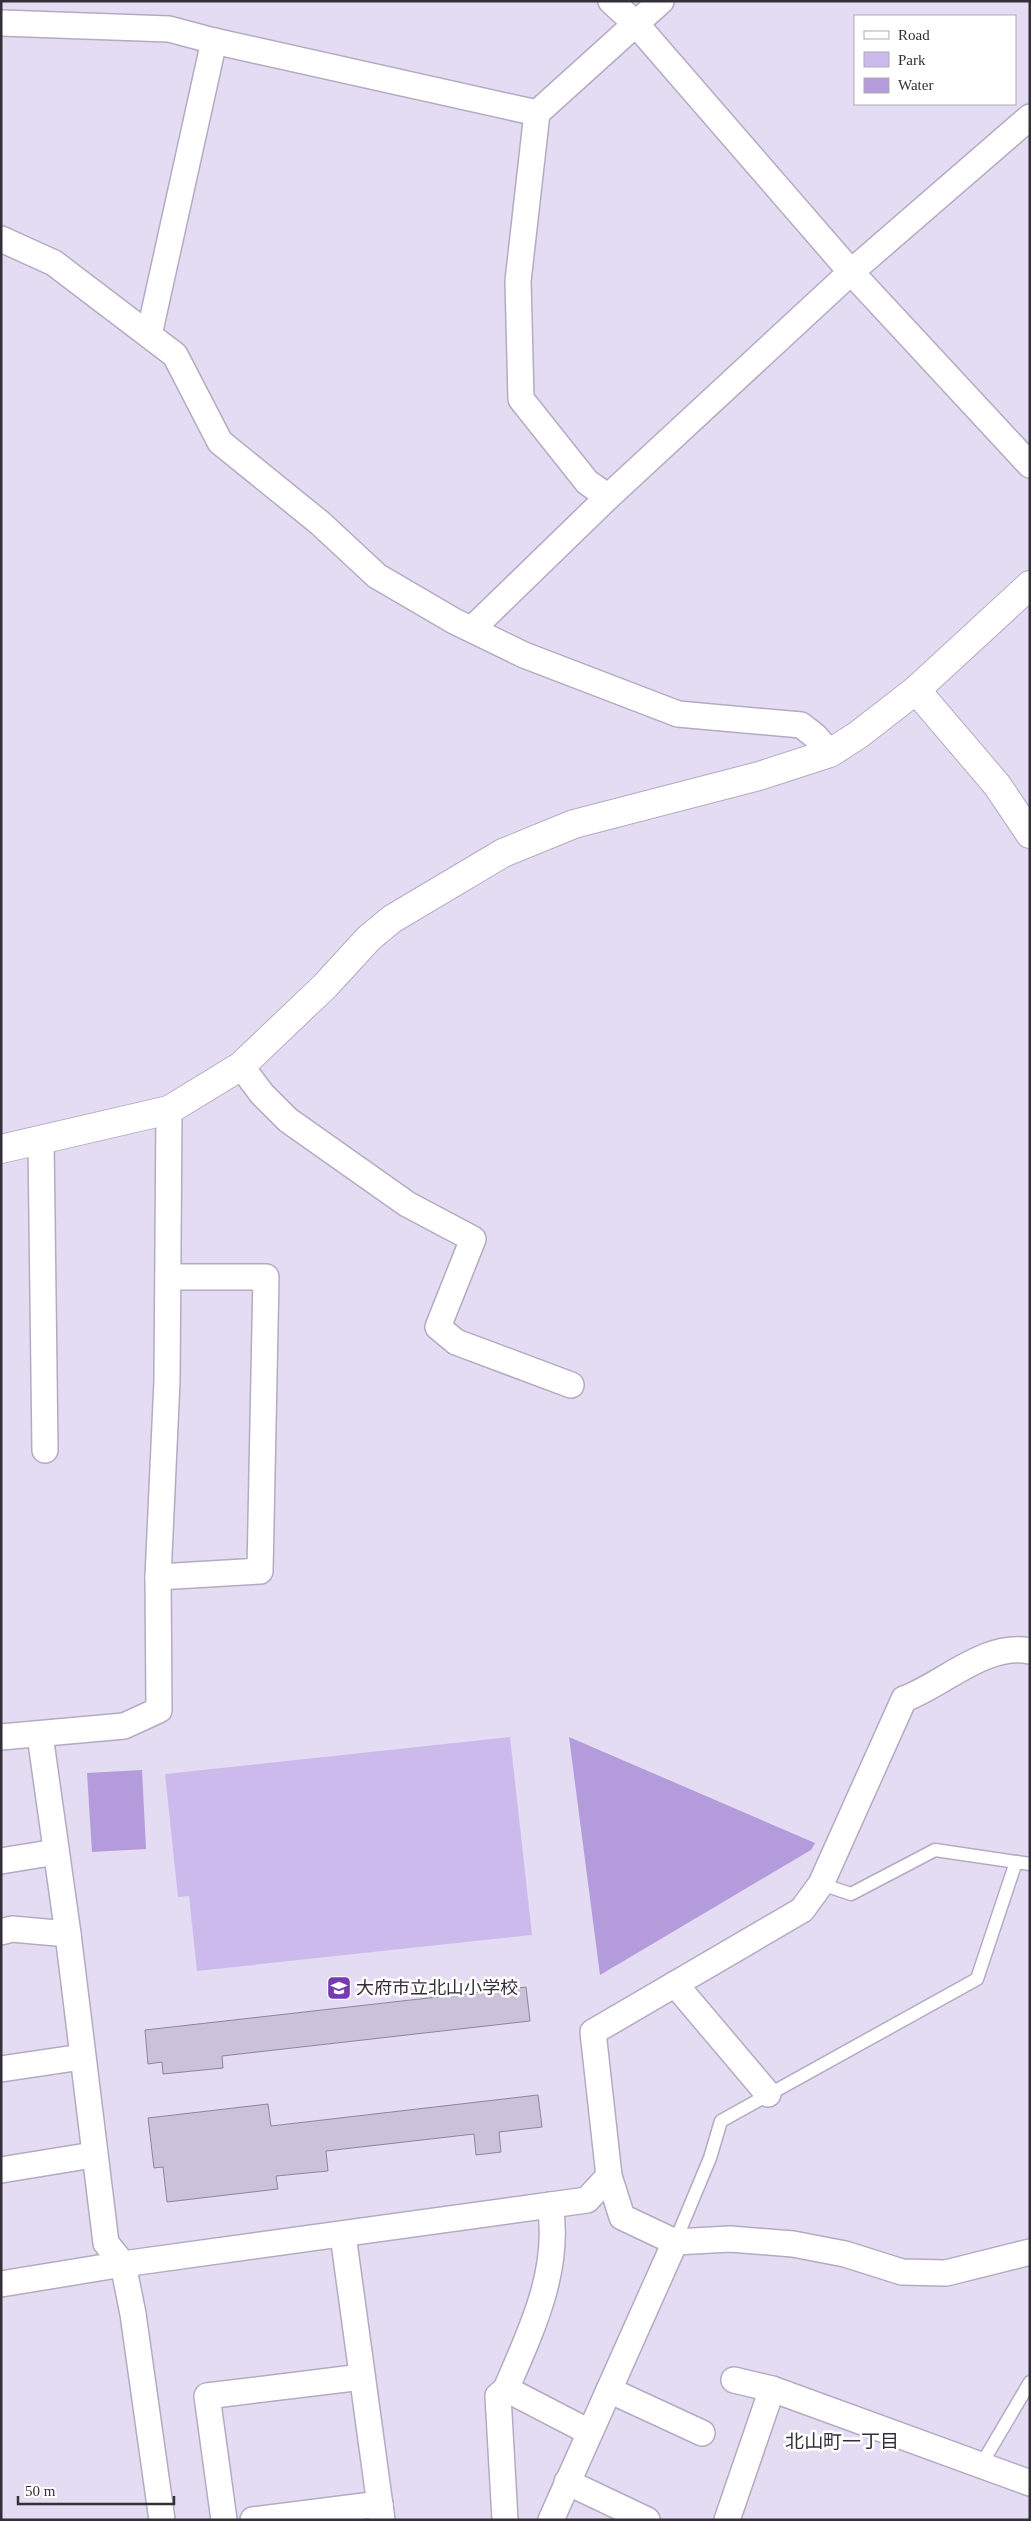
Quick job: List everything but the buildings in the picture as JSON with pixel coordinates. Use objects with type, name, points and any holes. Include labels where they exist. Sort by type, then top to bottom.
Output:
[{"type":"street","points":[[611,1],[636,24],[851,272],[1030,465]]},
{"type":"street","points":[[608,497],[587,482],[520,399],[518,281],[536,113],[662,1]]},
{"type":"street","points":[[1,23],[169,29],[214,41],[536,113]]},
{"type":"street","points":[[149,335],[214,41]]},
{"type":"street","points":[[472,629],[608,497],[851,272],[1030,117]]},
{"type":"street","points":[[1,239],[54,263],[175,355],[220,442],[320,522],[377,576],[472,629],[524,655],[678,714],[800,725],[815,736],[830,753]]},
{"type":"street","points":[[1,1149],[169,1110],[241,1066],[324,986],[369,938],[417,904],[504,853],[574,824],[760,776],[830,753],[858,735],[916,690],[1030,585]]},
{"type":"street","points":[[916,690],[997,786],[1030,834]]},
{"type":"street","points":[[241,1066],[262,1094],[288,1120],[407,1204],[473,1239],[438,1327],[456,1342],[571,1385]]},
{"type":"street","points":[[1,1737],[124,1726],[160,1710],[158,1576],[167,1381],[169,1110]]},
{"type":"street","points":[[41,1140],[45,1450]]},
{"type":"street","points":[[158,1576],[260,1571],[266,1277],[168,1277]]},
{"type":"street","points":[[1030,1652],[1023,1650],[987,1656],[947,1675],[922,1693],[904,1699],[820,1884],[802,1910],[593,2032],[609,2176],[622,2217],[675,2242],[730,2239],[793,2244],[845,2254],[902,2272],[946,2273],[1030,2252]]},
{"type":"street","points":[[40,1735],[68,1934],[93,2155],[106,2243],[123,2264],[133,2314],[162,2520]]},
{"type":"street","points":[[1,1861],[56,1852]]},
{"type":"street","points":[[1,1932],[12,1929],[68,1934]]},
{"type":"street","points":[[676,1984],[768,2094]]},
{"type":"street","points":[[1,2069],[82,2057]]},
{"type":"street","points":[[1,2170],[93,2155]]},
{"type":"street","points":[[1,2284],[123,2264],[587,2200],[609,2176]]},
{"type":"street","points":[[505,2520],[498,2396],[506,2390],[533,2326],[546,2287],[554,2228],[550,2205]]},
{"type":"street","points":[[253,2520],[381,2512],[343,2235]]},
{"type":"street","points":[[551,2520],[675,2242]]},
{"type":"street","points":[[224,2520],[207,2396],[362,2377]]},
{"type":"street","points":[[734,2380],[772,2389],[1030,2483]]},
{"type":"street","points":[[727,2520],[772,2389]]},
{"type":"street","points":[[506,2390],[589,2432]]},
{"type":"street","points":[[609,2390],[702,2433]]},
{"type":"street","points":[[567,2482],[647,2520]]},
{"type":"lane","points":[[820,1884],[851,1894],[935,1850],[1030,1864]]},
{"type":"lane","points":[[675,2242],[710,2158],[721,2121],[977,1979],[1016,1862]]},
{"type":"lane","points":[[981,2465],[1030,2382]]},
{"type":"green space","points":[[510,1737],[532,1935],[197,1971],[189,1896],[178,1897],[165,1774]]},
{"type":"water","points":[[569,1737],[815,1843],[811,1850],[600,1975]]},
{"type":"water","points":[[142,1770],[146,1849],[92,1852],[87,1773]]},
{"type":"place","name":"大府市立北山小学校","points":[[339,1988]]},
{"type":"district","name":"北山町一丁目","points":[[842,2441]]}]
